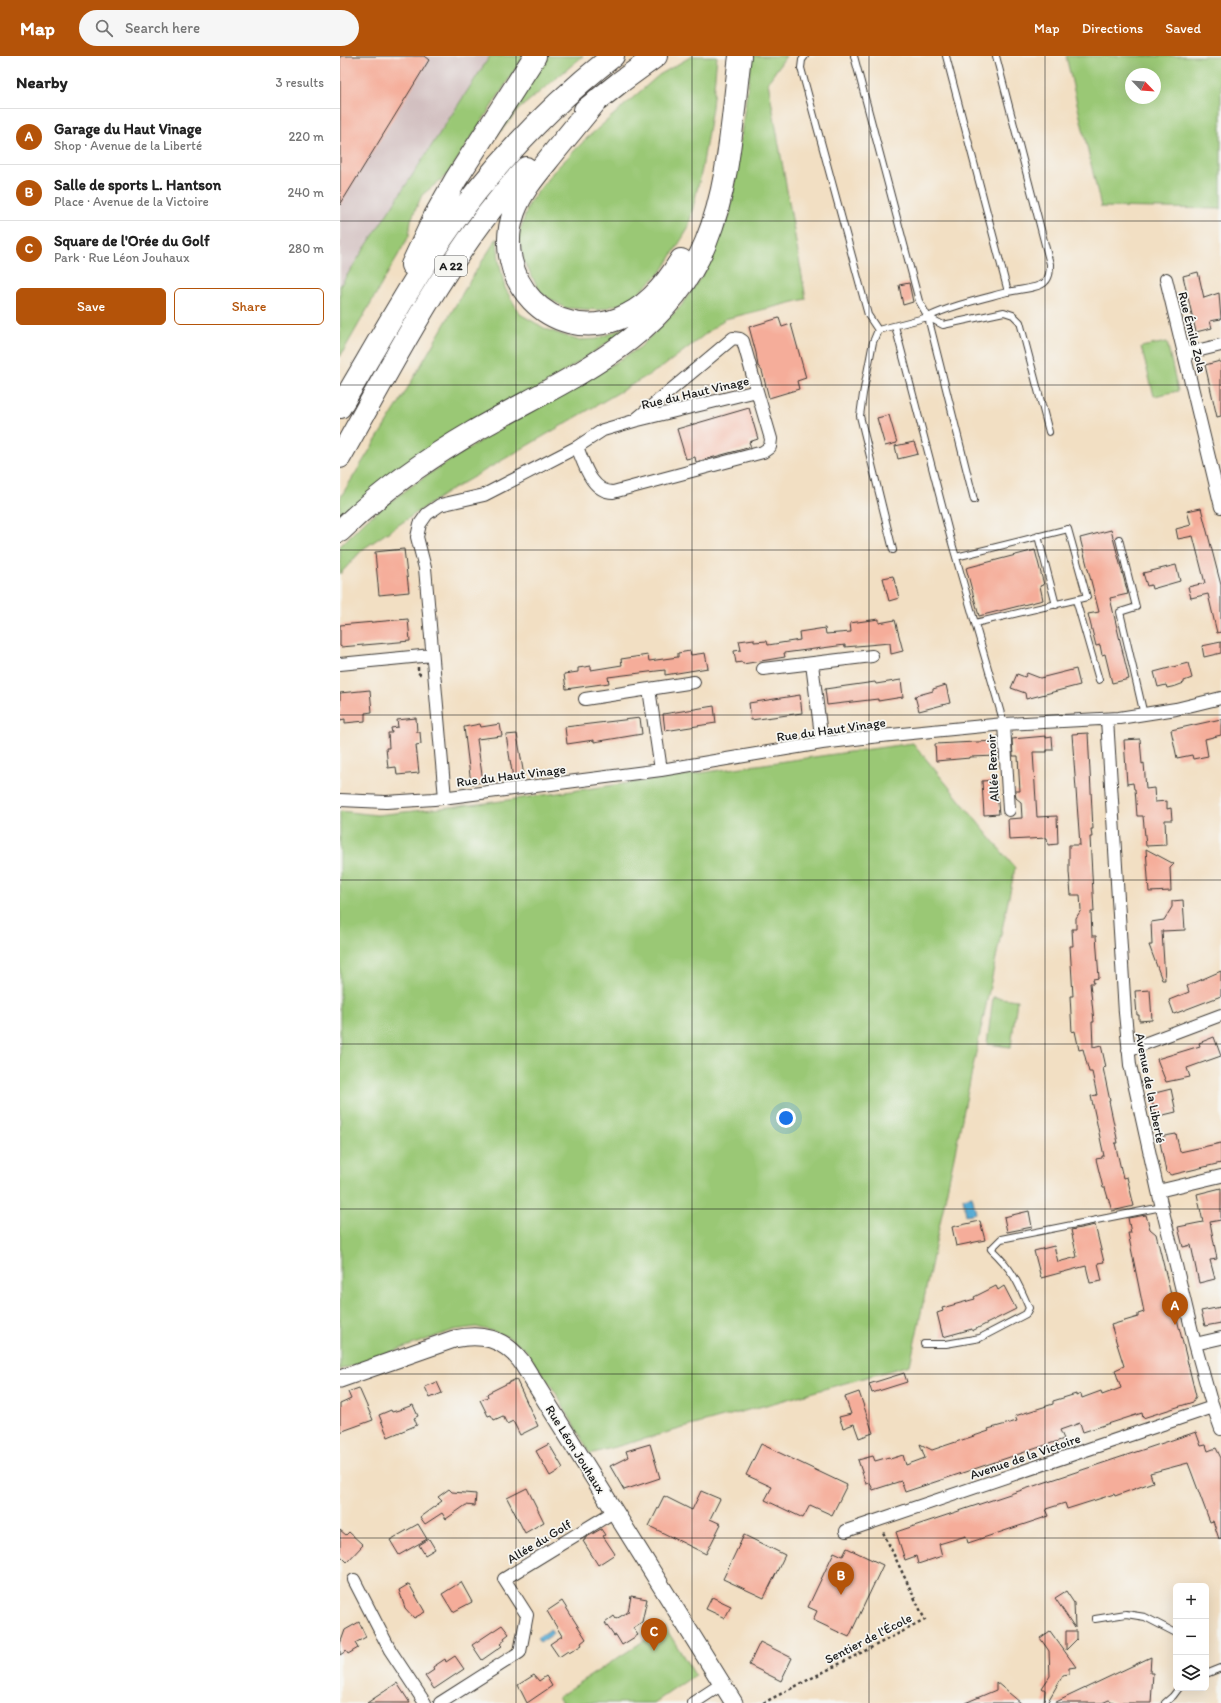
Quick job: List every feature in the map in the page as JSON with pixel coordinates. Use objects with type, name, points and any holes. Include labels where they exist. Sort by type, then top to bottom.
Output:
[{"type":"highway","points":[[368,360],[435,216],[468,159],[535,56]]},
{"type":"highway","name":"A 22","points":[[340,408],[428,260],[479,188],[508,155],[556,106],[613,56]]},
{"type":"highway","name":"A 22","points":[[340,457],[420,315],[465,246],[526,168],[559,134],[597,100],[656,56]]},
{"type":"highway","points":[[597,100],[545,163],[522,196],[514,211],[508,240],[510,260],[516,278],[530,299],[545,311],[563,320],[591,324],[600,324],[618,319],[645,303],[665,284],[678,267],[689,247],[701,217],[711,177],[718,141],[728,56]]},
{"type":"highway","points":[[340,531],[392,486],[429,459],[474,431],[579,374],[612,354],[643,329],[673,298],[687,279],[700,255],[711,230],[719,204],[728,155],[740,56]]},
{"type":"street","name":"Rue Émile Zola","points":[[1166,279],[1218,484],[1221,507]]},
{"type":"street","points":[[634,421],[732,338],[743,341],[757,391]]},
{"type":"street","points":[[1184,354],[1221,345]]},
{"type":"street","name":"Rue du Haut Vinage","points":[[445,798],[425,568],[417,537],[422,519],[440,505],[484,495],[577,447],[603,430],[757,391],[772,439],[770,447],[763,452],[613,492],[608,492],[597,487],[593,482],[577,447]]},
{"type":"street","points":[[340,664],[432,655]]},
{"type":"street","points":[[763,669],[872,656]]},
{"type":"street","points":[[812,664],[822,743]]},
{"type":"street","points":[[585,699],[694,682]]},
{"type":"street","points":[[649,689],[661,770]]},
{"type":"street","name":"Rue du Haut Vinage","points":[[340,800],[407,801],[445,798],[661,770],[822,743],[914,732],[1004,724],[1107,719],[1144,715],[1187,707],[1221,698]]},
{"type":"street","name":"Avenue de la Liberté","points":[[1107,719],[1128,1050],[1158,1191],[1196,1344],[1213,1407],[1221,1429]]},
{"type":"street","name":"Allée Renoir","points":[[1004,724],[1009,810]]},
{"type":"street","points":[[1128,1050],[1221,1015]]},
{"type":"street","points":[[1158,1191],[1221,1176]]},
{"type":"street","name":"Rue Léon Jouhaux","points":[[340,1379],[454,1339],[472,1336],[492,1339],[500,1342],[510,1349],[521,1361],[734,1703]]},
{"type":"street","points":[[1196,1344],[1221,1338]]},
{"type":"street","name":"Avenue de la Victoire","points":[[846,1531],[1213,1407]]},
{"type":"street","name":"Allée du Golf","points":[[440,1703],[520,1652],[527,1615],[504,1579],[615,1511]]},
{"type":"street","points":[[354,1580],[390,1650],[425,1703]]},
{"type":"street","points":[[693,1703],[722,1684]]},
{"type":"lane","points":[[805,56],[802,60],[804,76],[868,315],[878,330]]},
{"type":"lane","points":[[854,56],[919,301],[928,317],[974,500]]},
{"type":"lane","points":[[946,56],[1008,292]]},
{"type":"lane","points":[[878,330],[928,317],[940,311],[1008,292],[1041,285],[1046,282],[1050,264],[996,56]]},
{"type":"lane","points":[[928,317],[943,325],[1004,312],[1014,315],[1020,322],[1049,432]]},
{"type":"lane","points":[[895,326],[956,557],[1004,724]]},
{"type":"lane","points":[[878,330],[873,342],[860,416],[893,550]]},
{"type":"lane","points":[[956,557],[1068,529],[1087,597],[975,623]]},
{"type":"lane","points":[[1038,536],[1056,605]]},
{"type":"lane","points":[[1119,539],[1136,607],[1120,612],[1144,715]]},
{"type":"lane","points":[[1076,600],[1099,680]]},
{"type":"lane","points":[[924,1344],[946,1344],[980,1338],[1026,1314],[1029,1308],[1018,1280],[1006,1263],[991,1249],[1001,1239],[1162,1207]]},
{"type":"lane","points":[[1095,1619],[1126,1614],[1145,1617],[1173,1631]]},
{"type":"lane","points":[[1209,1673],[1221,1668]]},
{"type":"lane","points":[[1165,1703],[1177,1691]]},
{"type":"path","name":"Sentier de l'École","points":[[763,1703],[925,1620],[896,1563],[877,1521]]},
{"type":"shaded area","points":[[340,56],[490,56],[340,286]]},
{"type":"green space","points":[[490,56],[524,56],[448,174],[422,195],[411,220],[409,236],[340,357],[340,286]]},
{"type":"green space","points":[[545,56],[583,56],[519,109],[495,138]]},
{"type":"green space","points":[[692,56],[717,56],[712,107],[702,169],[688,229],[662,271],[630,301],[599,310],[565,308],[541,293],[524,262],[518,237],[529,203],[553,172],[587,138],[659,75]]},
{"type":"green space","points":[[752,56],[786,56],[768,82],[806,299],[725,319],[664,366],[446,493],[363,549],[340,574],[340,546],[366,520],[421,479],[502,427],[569,391],[639,348],[681,306],[705,271],[730,213]]},
{"type":"green space","points":[[1066,56],[1221,56],[1221,209],[1101,207]]},
{"type":"green space","points":[[497,238],[499,261],[505,288],[520,314],[546,329],[577,340],[597,339],[640,321],[340,521],[340,498],[399,403],[469,282]]},
{"type":"green space","points":[[1167,342],[1178,391],[1154,396],[1141,347]]},
{"type":"green space","points":[[913,743],[1015,868],[910,1365],[590,1454],[556,1393],[525,1349],[510,1338],[492,1331],[476,1327],[454,1330],[340,1370],[340,811],[377,815],[487,803]]},
{"type":"green space","points":[[993,997],[1017,1000],[1011,1047],[987,1044]]},
{"type":"green space","points":[[665,1627],[695,1675],[654,1703],[562,1703],[558,1697]]},
{"type":"water","points":[[972,1196],[976,1213],[966,1215],[963,1198]]},
{"type":"water","points":[[550,1629],[553,1634],[540,1643],[537,1638]]},
{"type":"building","points":[[340,56],[424,56],[429,60],[340,205]]},
{"type":"building","points":[[1198,272],[1204,298],[1219,293],[1221,319],[1210,321],[1212,328],[1196,332],[1183,276]]},
{"type":"building","points":[[909,283],[913,302],[903,305],[899,285]]},
{"type":"building","points":[[779,318],[782,327],[791,324],[806,378],[797,381],[799,389],[769,398],[762,371],[758,366],[749,327]]},
{"type":"building","points":[[1220,361],[1221,416],[1217,417],[1205,365]]},
{"type":"building","points":[[749,408],[758,439],[749,442],[751,447],[696,462],[695,457],[686,459],[677,429]]},
{"type":"building","points":[[889,415],[897,443],[885,446],[877,418]]},
{"type":"building","points":[[914,442],[918,454],[898,459],[895,446]]},
{"type":"building","points":[[1201,508],[1221,585],[1221,632],[1217,633],[1208,594],[1191,598],[1188,587],[1205,583],[1193,536],[1178,539],[1176,529],[1191,525],[1187,511]]},
{"type":"building","points":[[1111,530],[1128,594],[1110,598],[1129,679],[1112,683],[1105,654],[1102,655],[1100,645],[1096,646],[1088,614],[1099,612],[1080,538]]},
{"type":"building","points":[[404,549],[409,592],[379,595],[375,552]]},
{"type":"building","points":[[1035,550],[1044,585],[1040,586],[1043,600],[979,616],[966,568]]},
{"type":"building","points":[[1176,565],[1180,581],[1152,589],[1151,585],[1147,586],[1143,573]]},
{"type":"building","points":[[893,576],[899,598],[889,601],[883,578]]},
{"type":"building","points":[[408,619],[410,641],[340,646],[340,625]]},
{"type":"building","points":[[879,619],[879,623],[895,620],[903,651],[891,654],[890,643],[845,647],[845,645],[784,653],[785,657],[743,664],[742,662],[736,663],[734,651],[741,650],[739,641],[754,639],[754,642],[767,641],[768,645],[800,640],[799,632],[825,628],[826,634],[851,632],[850,623]]},
{"type":"building","points":[[1221,642],[1221,653],[1204,657],[1202,646]]},
{"type":"building","points":[[690,651],[691,655],[705,653],[708,668],[665,675],[665,670],[608,677],[609,683],[566,689],[564,674],[578,672],[578,668],[591,666],[591,670],[622,665],[621,659],[648,655],[649,661],[678,657],[678,653]]},
{"type":"building","points":[[1188,663],[1192,678],[1176,686],[1167,688],[1166,685],[1158,687],[1154,672]]},
{"type":"building","points":[[1076,669],[1080,685],[1026,699],[1025,693],[1011,688],[1017,674],[1025,677],[1027,673],[1040,678]]},
{"type":"building","points":[[901,680],[903,697],[878,701],[878,699],[827,705],[825,689]]},
{"type":"building","points":[[946,685],[950,703],[919,711],[915,696],[933,691],[933,689]]},
{"type":"building","points":[[370,690],[372,712],[365,713],[365,721],[345,723],[345,719],[340,720],[340,693]]},
{"type":"building","points":[[800,695],[802,713],[751,720],[749,703]]},
{"type":"building","points":[[714,706],[716,723],[665,731],[663,714]]},
{"type":"building","points":[[416,718],[417,732],[420,732],[421,744],[416,745],[419,773],[397,775],[396,767],[388,768],[386,748],[389,748],[388,733],[392,733],[391,728],[398,727],[397,720]]},
{"type":"building","points":[[640,718],[642,734],[594,742],[594,740],[567,744],[565,727]]},
{"type":"building","points":[[1221,719],[1221,735],[1205,739],[1208,756],[1193,759],[1192,755],[1177,758],[1171,730]]},
{"type":"building","points":[[480,724],[481,727],[500,724],[502,736],[477,739],[483,782],[471,784],[464,727]]},
{"type":"building","points":[[1088,733],[1093,829],[1091,829],[1092,837],[1090,837],[1094,912],[1091,912],[1092,936],[1096,936],[1099,978],[1093,979],[1094,983],[1090,983],[1094,1022],[1092,1022],[1093,1047],[1101,1045],[1106,1067],[1103,1068],[1118,1143],[1115,1143],[1123,1178],[1127,1177],[1134,1206],[1112,1211],[1105,1188],[1103,1188],[1096,1159],[1104,1156],[1091,1096],[1097,1095],[1092,1072],[1089,1072],[1083,1049],[1079,1050],[1075,1031],[1072,1032],[1070,996],[1073,996],[1070,946],[1073,946],[1072,929],[1076,929],[1076,918],[1081,910],[1080,895],[1071,895],[1069,872],[1069,845],[1080,845],[1072,734]]},
{"type":"building","points":[[517,734],[524,776],[513,778],[506,735]]},
{"type":"building","points":[[1046,736],[1046,738],[1052,737],[1053,750],[1047,750],[1047,752],[1033,752],[1037,817],[1057,816],[1058,844],[1048,845],[1047,838],[1009,840],[1008,819],[1022,818],[1021,802],[1016,798],[1015,791],[1020,791],[1018,756],[1013,756],[1012,739]]},
{"type":"building","points":[[1140,739],[1146,789],[1154,788],[1155,802],[1167,801],[1167,809],[1171,808],[1172,820],[1165,820],[1166,845],[1146,846],[1143,816],[1137,816],[1135,789],[1133,783],[1127,784],[1124,740]]},
{"type":"building","points":[[997,741],[998,756],[970,757],[936,761],[935,744]]},
{"type":"building","points":[[996,780],[999,814],[984,815],[982,781]]},
{"type":"building","points":[[1146,849],[1174,864],[1170,868],[1171,891],[1149,892]]},
{"type":"building","points":[[1183,900],[1185,930],[1162,931],[1165,980],[1162,980],[1149,945],[1152,945],[1151,922],[1164,920],[1172,907],[1172,901]]},
{"type":"building","points":[[1221,971],[1221,996],[1174,1014],[1169,1000],[1189,992],[1187,986]]},
{"type":"building","points":[[1150,990],[1152,1020],[1139,1021],[1135,991]]},
{"type":"building","points":[[1214,1037],[1221,1056],[1187,1068],[1190,1077],[1166,1082],[1157,1059],[1200,1046],[1199,1043]]},
{"type":"building","points":[[1171,1089],[1176,1112],[1155,1117],[1151,1094]]},
{"type":"building","points":[[1176,1134],[1180,1152],[1221,1143],[1221,1163],[1171,1175],[1166,1172],[1159,1137]]},
{"type":"building","points":[[1221,1188],[1221,1220],[1210,1222],[1217,1259],[1210,1260],[1215,1279],[1199,1283],[1191,1245],[1183,1247],[1178,1227],[1203,1222],[1197,1194]]},
{"type":"building","points":[[1029,1211],[1032,1227],[1007,1232],[1004,1217]]},
{"type":"building","points":[[1146,1215],[1150,1229],[1156,1234],[1196,1396],[1193,1402],[1143,1418],[1142,1413],[1083,1432],[1080,1423],[1060,1430],[1064,1439],[905,1492],[901,1481],[873,1490],[870,1483],[866,1484],[858,1460],[873,1456],[875,1461],[903,1455],[906,1465],[925,1458],[920,1444],[932,1450],[989,1431],[988,1429],[1017,1421],[1015,1416],[1053,1404],[1053,1401],[1076,1394],[1076,1396],[1081,1394],[1082,1398],[1101,1391],[1102,1395],[1121,1388],[1115,1370],[1124,1366],[1111,1325],[1138,1317],[1138,1314],[1144,1312],[1128,1233],[1131,1233],[1128,1218]]},
{"type":"building","points":[[980,1221],[985,1240],[956,1246],[952,1227]]},
{"type":"building","points":[[1095,1225],[1104,1262],[1098,1263],[1102,1281],[1090,1283],[1086,1266],[1041,1278],[1034,1251],[1054,1246],[1058,1262],[1077,1257],[1071,1230]]},
{"type":"building","points":[[996,1286],[998,1290],[1004,1286],[1016,1309],[972,1331],[972,1329],[943,1337],[937,1313],[943,1311],[942,1308],[975,1299],[974,1297]]},
{"type":"building","points":[[1221,1307],[1221,1323],[1205,1326],[1201,1311]]},
{"type":"building","points":[[904,1373],[907,1382],[872,1393],[869,1384]]},
{"type":"building","points":[[516,1379],[538,1426],[520,1435],[513,1421],[507,1424],[503,1416],[494,1420],[491,1415],[488,1416],[480,1400],[488,1397],[488,1393]]},
{"type":"building","points":[[437,1382],[442,1393],[430,1398],[425,1387]]},
{"type":"building","points":[[359,1388],[373,1420],[340,1432],[340,1404],[351,1399],[348,1392]]},
{"type":"building","points":[[859,1392],[873,1433],[859,1438],[854,1424],[843,1428],[839,1417],[851,1414],[845,1397]]},
{"type":"building","points":[[413,1405],[418,1416],[414,1418],[417,1425],[388,1437],[379,1415],[391,1410],[392,1412]]},
{"type":"building","points":[[1196,1432],[1201,1446],[1206,1445],[1208,1451],[1216,1448],[1221,1458],[1221,1539],[1219,1539],[1213,1521],[1210,1522],[1188,1463],[1150,1473],[1153,1482],[1115,1496],[1114,1494],[1067,1509],[1065,1503],[1046,1509],[1049,1516],[968,1543],[966,1536],[939,1544],[942,1556],[918,1564],[916,1556],[905,1560],[896,1532]]},
{"type":"building","points":[[549,1444],[563,1468],[550,1476],[536,1451]]},
{"type":"building","points":[[650,1444],[660,1478],[624,1490],[610,1466],[628,1457],[626,1451]]},
{"type":"building","points":[[761,1444],[847,1485],[832,1515],[810,1505],[803,1518],[765,1500],[772,1487],[746,1475]]},
{"type":"building","points":[[527,1488],[544,1522],[525,1533],[507,1498]]},
{"type":"building","points":[[449,1489],[452,1492],[476,1494],[475,1506],[466,1505],[446,1519],[442,1513],[425,1524],[420,1517],[442,1501],[438,1497]]},
{"type":"building","points":[[701,1491],[720,1499],[710,1519],[721,1524],[706,1554],[649,1526],[664,1496],[692,1510]]},
{"type":"building","points":[[418,1524],[427,1539],[399,1555],[390,1540]]},
{"type":"building","points":[[601,1529],[605,1535],[603,1536],[615,1554],[598,1565],[583,1541],[585,1538]]},
{"type":"building","points":[[340,1530],[346,1535],[349,1532],[363,1545],[347,1562],[340,1555]]},
{"type":"building","points":[[744,1535],[785,1555],[764,1598],[723,1579]]},
{"type":"building","points":[[429,1539],[435,1549],[425,1555],[419,1545]]},
{"type":"building","points":[[847,1548],[883,1565],[849,1637],[813,1620],[817,1611],[808,1607],[834,1552],[843,1556]]},
{"type":"building","points":[[461,1582],[472,1602],[453,1612],[442,1594]]},
{"type":"building","points":[[409,1584],[425,1612],[414,1618],[405,1608],[399,1590]]},
{"type":"building","points":[[1066,1591],[1074,1603],[1075,1628],[1055,1598]]},
{"type":"building","points":[[631,1596],[647,1599],[642,1622],[633,1628],[638,1635],[622,1645],[616,1635],[614,1636],[605,1623],[614,1616],[616,1619],[628,1612]]},
{"type":"building","points":[[712,1597],[731,1606],[725,1618],[706,1609]]},
{"type":"building","points":[[562,1601],[586,1639],[581,1643],[582,1645],[559,1657],[550,1644],[562,1636],[547,1611]]},
{"type":"building","points":[[359,1622],[366,1637],[355,1643],[358,1648],[348,1654],[346,1651],[340,1655],[340,1644],[345,1630]]},
{"type":"building","points":[[502,1625],[509,1634],[500,1644],[502,1646],[482,1660],[472,1645]]},
{"type":"building","points":[[1050,1631],[1076,1667],[1069,1668],[1069,1674],[1063,1675],[1047,1703],[1044,1703],[1045,1690],[1042,1688],[1050,1676],[1049,1651],[1040,1638]]},
{"type":"building","points":[[1066,1631],[1077,1631],[1077,1639],[1066,1650]]},
{"type":"building","points":[[760,1642],[792,1658],[781,1681],[749,1665]]},
{"type":"building","points":[[455,1656],[464,1669],[434,1689],[425,1676],[434,1670],[433,1667],[445,1659],[446,1662]]},
{"type":"building","points":[[1151,1657],[1150,1673],[1153,1673],[1151,1703],[1115,1703],[1109,1700],[1102,1703],[1054,1703]]},
{"type":"building","points":[[534,1675],[539,1681],[546,1676],[552,1686],[527,1703],[518,1685]]},
{"type":"building","points":[[996,1682],[1021,1703],[965,1703],[996,1690]]},
{"type":"building","points":[[397,1683],[410,1703],[367,1703]]},
{"type":"place","name":"Garage du Haut Vinage","points":[[1175,1325]]},
{"type":"place","name":"Salle de sports L. Hantson","points":[[841,1595]]},
{"type":"place","name":"Square de l'Orée du Golf","points":[[654,1651]]}]
